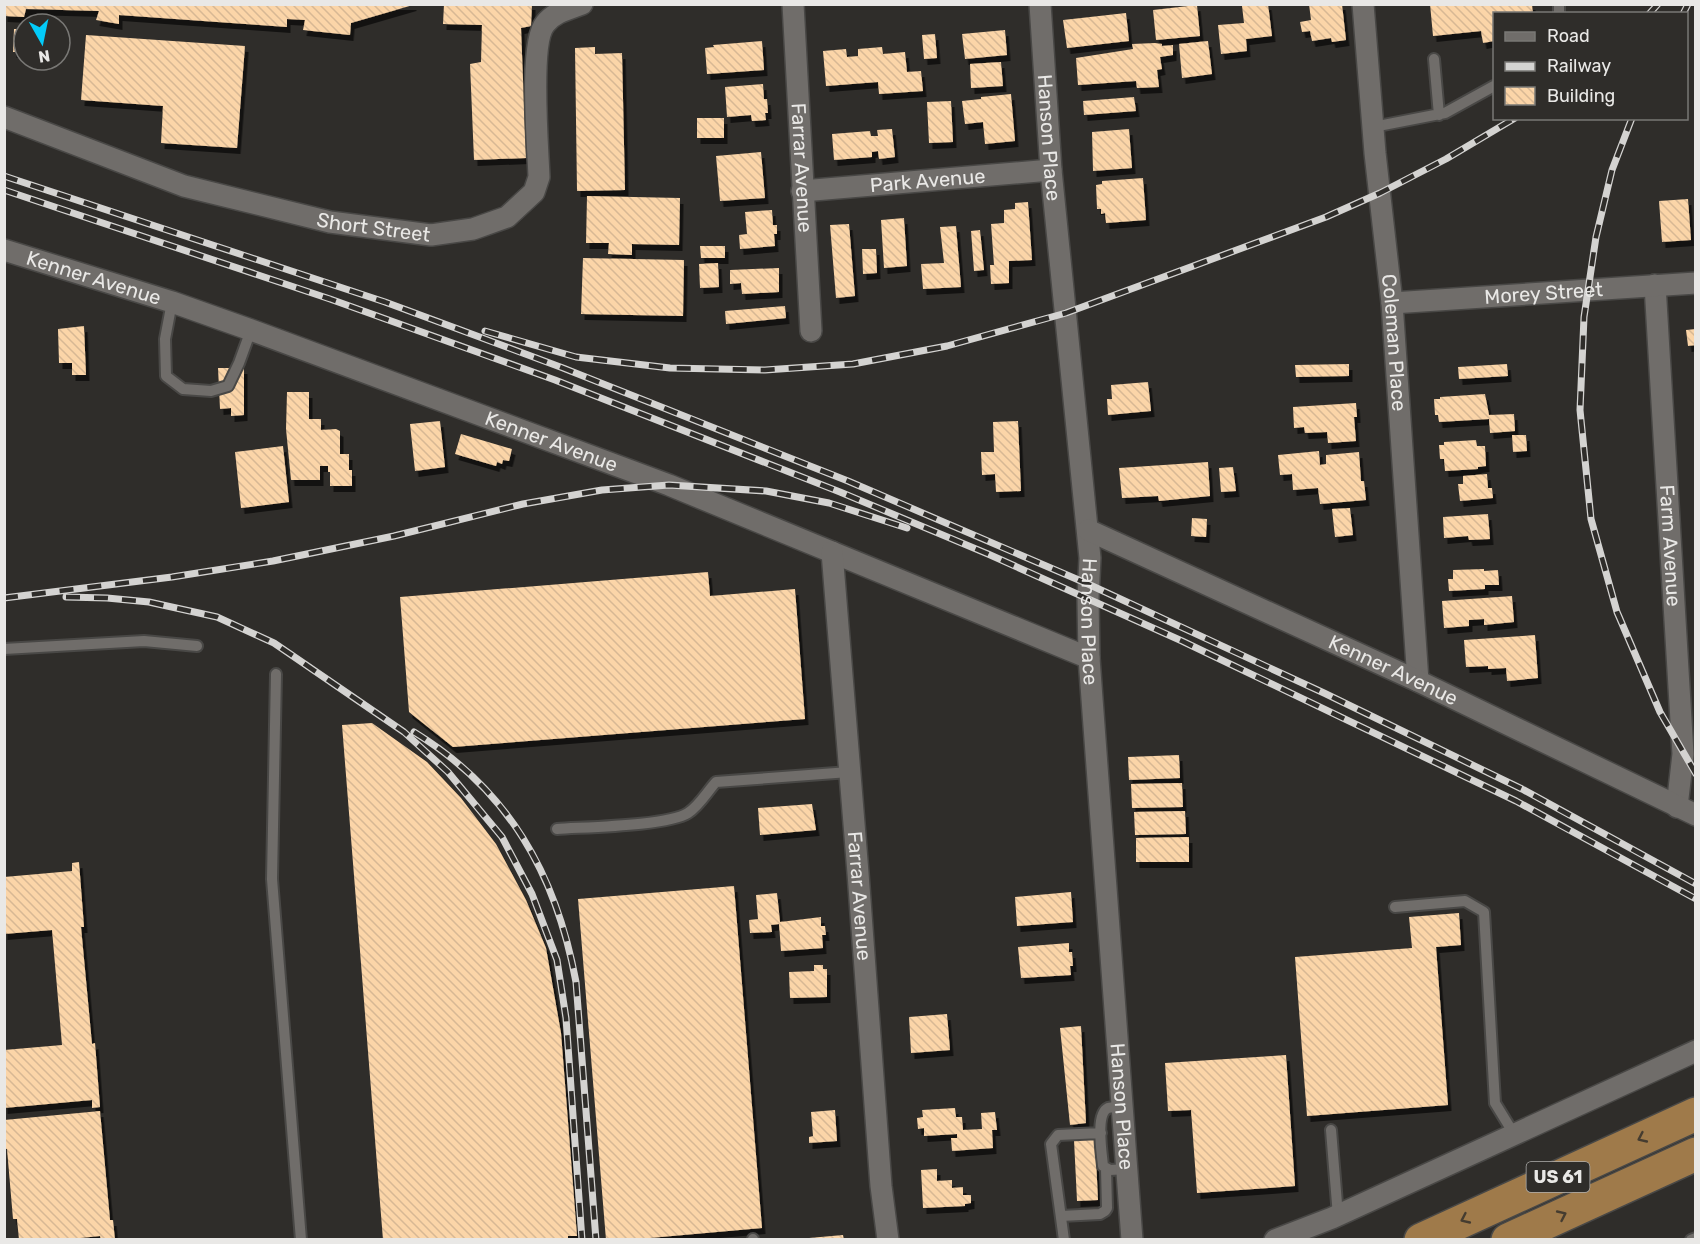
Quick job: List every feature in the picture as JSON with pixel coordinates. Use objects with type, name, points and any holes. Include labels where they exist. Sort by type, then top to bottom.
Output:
[{"type":"highway","name":"US 61","points":[[1421,1239],[1695,1114]]},
{"type":"highway","name":"US 61","points":[[1508,1239],[1695,1154]]},
{"type":"street","name":"Short Street","points":[[4,117],[184,186],[330,222],[431,235],[473,229],[507,217],[534,192],[539,177],[536,57],[538,46],[544,24],[560,12],[582,4]]},
{"type":"street","name":"Farrar Avenue","points":[[793,4],[811,332]]},
{"type":"street","name":"Hanson Place","points":[[1040,4],[1051,170],[1088,530],[1089,658],[1132,1239]]},
{"type":"street","name":"Coleman Place","points":[[1363,4],[1373,128],[1392,303],[1418,681]]},
{"type":"street","name":"Park Avenue","points":[[802,191],[1051,170]]},
{"type":"street","name":"Kenner Avenue","points":[[4,250],[172,302],[669,485],[1089,658]]},
{"type":"street","name":"Morey Street","points":[[1392,303],[1695,283]]},
{"type":"street","name":"Farm Avenue","points":[[1656,285],[1686,811]]},
{"type":"street","name":"Kenner Avenue","points":[[1088,530],[1418,681],[1686,811]]},
{"type":"street","name":"Farrar Avenue","points":[[832,552],[881,1186],[888,1239]]},
{"type":"street","points":[[1275,1239],[1338,1216],[1695,1051]]},
{"type":"lane","points":[[1434,59],[1439,115]]},
{"type":"lane","points":[[1373,128],[1445,113],[1493,87]]},
{"type":"lane","points":[[172,302],[165,339],[166,376],[183,389],[211,391],[228,386],[251,330]]},
{"type":"lane","points":[[4,650],[144,641],[197,646]]},
{"type":"lane","points":[[276,674],[272,879],[301,1239]]},
{"type":"lane","points":[[557,829],[655,822],[685,815],[716,782],[849,772]]},
{"type":"lane","points":[[1395,907],[1465,901],[1484,912],[1495,1103],[1514,1134]]},
{"type":"lane","points":[[1061,1216],[1100,1214],[1107,1208],[1106,1169],[1103,1166],[1100,1119],[1102,1113],[1108,1108],[1123,1107]]},
{"type":"lane","points":[[1331,1130],[1338,1216]]},
{"type":"lane","points":[[1064,1239],[1051,1144],[1058,1135],[1101,1133]]},
{"type":"lane","points":[[1106,1169],[1127,1169]]},
{"type":"building","points":[[4,4],[413,4],[351,23],[350,35],[303,30],[305,20],[287,19],[287,27],[119,15],[119,24],[96,20],[99,11],[26,9],[25,12],[12,12],[12,16],[4,16]]},
{"type":"building","points":[[444,4],[532,4],[531,26],[521,28],[526,158],[474,160],[470,64],[481,62],[482,25],[443,24]]},
{"type":"building","points":[[1268,4],[1272,36],[1246,39],[1247,51],[1221,54],[1218,25],[1244,23],[1242,6]]},
{"type":"building","points":[[1309,4],[1342,4],[1346,40],[1332,42],[1331,38],[1312,41],[1310,31],[1302,32],[1300,22],[1311,20]]},
{"type":"building","points":[[1430,4],[1532,4],[1533,12],[1493,12],[1493,41],[1483,43],[1481,31],[1433,36]]},
{"type":"building","points":[[1197,5],[1200,36],[1156,40],[1153,10]]},
{"type":"building","points":[[1126,13],[1129,41],[1067,48],[1063,20]]},
{"type":"building","points":[[1005,30],[1007,55],[965,59],[962,34]]},
{"type":"building","points":[[935,34],[937,58],[924,59],[922,35]]},
{"type":"building","points":[[86,35],[245,46],[237,148],[161,143],[163,106],[81,100]]},
{"type":"building","points":[[762,41],[764,70],[707,74],[705,48],[714,47],[713,45]]},
{"type":"building","points":[[1208,41],[1212,74],[1182,78],[1179,44]]},
{"type":"building","points":[[1132,44],[1162,44],[1162,46],[1173,45],[1173,55],[1160,57],[1162,69],[1157,70],[1159,87],[1137,88],[1136,81],[1078,85],[1076,58],[1133,49]]},
{"type":"building","points":[[595,47],[595,54],[622,53],[625,190],[577,191],[575,48]]},
{"type":"building","points":[[882,47],[883,54],[905,52],[907,72],[921,71],[923,91],[879,94],[878,82],[826,86],[823,51],[846,49],[847,57],[858,56],[858,49]]},
{"type":"building","points":[[1001,62],[1003,86],[971,88],[970,64]]},
{"type":"building","points":[[763,84],[764,99],[767,99],[766,120],[752,121],[751,115],[727,117],[725,87]]},
{"type":"building","points":[[1011,94],[1015,141],[985,144],[983,122],[965,124],[962,101]]},
{"type":"building","points":[[1134,97],[1136,111],[1084,115],[1083,101]]},
{"type":"building","points":[[951,101],[953,142],[929,143],[927,102]]},
{"type":"building","points":[[697,118],[724,118],[724,138],[697,138]]},
{"type":"building","points":[[892,129],[895,157],[879,159],[878,151],[872,152],[872,157],[834,160],[832,134],[870,131],[871,136],[878,136],[877,130]]},
{"type":"building","points":[[1129,129],[1132,168],[1093,171],[1092,132]]},
{"type":"building","points":[[761,152],[765,198],[720,201],[716,156]]},
{"type":"building","points":[[1143,178],[1146,220],[1106,223],[1105,213],[1101,214],[1101,209],[1097,209],[1096,185],[1102,184],[1102,181]]},
{"type":"building","points":[[587,196],[680,198],[679,245],[632,244],[632,255],[608,254],[609,243],[586,243]]},
{"type":"building","points":[[1688,199],[1691,240],[1662,242],[1659,201]]},
{"type":"building","points":[[1028,202],[1032,260],[1009,261],[1009,283],[991,284],[990,265],[994,265],[991,224],[1004,223],[1004,210],[1015,209],[1015,203]]},
{"type":"building","points":[[772,210],[773,225],[777,225],[777,234],[774,234],[775,246],[740,249],[739,235],[747,234],[745,212]]},
{"type":"building","points":[[904,218],[907,266],[884,268],[881,220]]},
{"type":"building","points":[[849,224],[855,296],[836,298],[830,225]]},
{"type":"building","points":[[956,226],[961,287],[923,289],[921,264],[944,263],[940,227]]},
{"type":"building","points":[[980,230],[984,270],[974,271],[971,231]]},
{"type":"building","points":[[700,246],[725,246],[725,258],[701,258]]},
{"type":"building","points":[[862,249],[876,249],[877,273],[863,274]]},
{"type":"building","points":[[583,258],[684,260],[683,316],[581,314]]},
{"type":"building","points":[[718,263],[719,287],[700,288],[699,264]]},
{"type":"building","points":[[779,268],[779,292],[742,294],[741,283],[730,284],[730,270]]},
{"type":"building","points":[[785,306],[786,318],[726,324],[725,311]]},
{"type":"building","points":[[84,326],[86,375],[72,375],[72,363],[59,363],[58,329]]},
{"type":"building","points":[[1696,329],[1696,345],[1688,346],[1686,330]]},
{"type":"building","points":[[1349,364],[1349,376],[1296,377],[1295,365]]},
{"type":"building","points":[[1507,364],[1508,376],[1459,379],[1458,367]]},
{"type":"building","points":[[218,368],[244,368],[244,415],[231,416],[231,408],[220,409]]},
{"type":"building","points":[[1148,382],[1151,411],[1108,415],[1107,399],[1112,399],[1111,385]]},
{"type":"building","points":[[287,392],[309,392],[309,419],[321,419],[321,430],[340,431],[340,454],[349,454],[352,486],[330,486],[328,466],[320,466],[320,480],[291,480],[286,429]]},
{"type":"building","points":[[1485,394],[1489,415],[1514,414],[1515,431],[1490,433],[1489,419],[1439,422],[1438,415],[1435,415],[1434,399]]},
{"type":"building","points":[[1356,403],[1357,417],[1354,417],[1356,441],[1328,443],[1327,432],[1305,433],[1304,427],[1294,428],[1293,407]]},
{"type":"building","points":[[440,421],[445,467],[415,471],[410,424]]},
{"type":"building","points":[[1018,421],[1021,491],[996,492],[995,474],[982,475],[981,452],[994,452],[993,422]]},
{"type":"building","points":[[461,434],[512,449],[509,461],[503,460],[502,464],[497,462],[496,466],[455,454]]},
{"type":"building","points":[[1512,435],[1526,435],[1527,451],[1513,452]]},
{"type":"building","points":[[1476,440],[1477,446],[1485,446],[1486,466],[1478,467],[1478,469],[1445,471],[1444,459],[1440,459],[1439,445],[1444,445],[1444,442]]},
{"type":"building","points":[[283,446],[289,502],[241,508],[235,452]]},
{"type":"building","points":[[1319,451],[1320,465],[1326,464],[1326,455],[1359,452],[1361,481],[1364,481],[1366,500],[1320,504],[1318,488],[1293,490],[1292,474],[1280,475],[1278,455]]},
{"type":"building","points":[[1208,462],[1210,496],[1159,501],[1158,496],[1122,498],[1119,468]]},
{"type":"building","points":[[1233,467],[1236,491],[1221,492],[1219,468]]},
{"type":"building","points":[[1487,474],[1488,488],[1492,488],[1493,498],[1460,501],[1458,484],[1463,484],[1463,476]]},
{"type":"building","points":[[1350,508],[1353,535],[1335,537],[1332,509]]},
{"type":"building","points":[[1488,514],[1490,539],[1469,540],[1468,536],[1444,538],[1443,517]]},
{"type":"building","points":[[1192,518],[1207,519],[1206,537],[1191,536]]},
{"type":"building","points":[[1484,569],[1484,571],[1498,570],[1499,585],[1485,585],[1485,589],[1449,591],[1448,579],[1453,579],[1453,570]]},
{"type":"building","points":[[708,572],[710,596],[795,589],[805,719],[453,747],[409,712],[400,597]]},
{"type":"building","points":[[1512,596],[1514,622],[1484,625],[1484,619],[1469,620],[1469,626],[1444,628],[1442,601]]},
{"type":"building","points":[[1535,635],[1538,678],[1507,681],[1506,668],[1466,667],[1464,640]]},
{"type":"building","points":[[372,723],[427,762],[461,798],[496,844],[526,900],[546,948],[561,1033],[577,1236],[568,1236],[568,1240],[383,1240],[342,725]]},
{"type":"building","points":[[1179,755],[1180,778],[1129,780],[1128,757]]},
{"type":"building","points":[[1182,783],[1183,807],[1132,808],[1131,784]]},
{"type":"building","points":[[812,804],[816,830],[760,835],[758,808]]},
{"type":"building","points":[[1185,811],[1186,834],[1135,835],[1134,812]]},
{"type":"building","points":[[1189,837],[1189,862],[1136,862],[1136,838]]},
{"type":"building","points":[[79,862],[84,927],[81,927],[100,1107],[92,1108],[92,1100],[4,1108],[4,1050],[62,1045],[52,930],[4,934],[4,877],[72,871],[72,863]]},
{"type":"building","points":[[734,886],[762,1228],[606,1240],[578,899]]},
{"type":"building","points":[[1071,892],[1073,922],[1017,926],[1015,897]]},
{"type":"building","points":[[777,893],[780,922],[821,917],[821,926],[825,926],[826,935],[822,935],[823,948],[781,951],[779,924],[771,925],[772,932],[750,933],[749,920],[758,919],[756,895]]},
{"type":"building","points":[[1459,913],[1461,945],[1436,947],[1448,1105],[1307,1116],[1295,957],[1412,948],[1409,917]]},
{"type":"building","points":[[1069,943],[1073,966],[1070,966],[1071,975],[1021,978],[1018,947]]},
{"type":"building","points":[[814,965],[823,965],[823,969],[827,969],[827,997],[790,998],[789,972],[814,971]]},
{"type":"building","points":[[947,1014],[950,1050],[911,1053],[909,1017]]},
{"type":"building","points":[[1081,1026],[1086,1123],[1070,1125],[1060,1028]]},
{"type":"building","points":[[1286,1055],[1295,1186],[1197,1193],[1191,1110],[1168,1111],[1165,1063]]},
{"type":"building","points":[[955,1108],[956,1117],[962,1117],[963,1130],[982,1129],[981,1113],[995,1112],[997,1130],[992,1130],[993,1148],[952,1151],[951,1138],[957,1138],[957,1134],[924,1136],[924,1128],[918,1129],[917,1118],[923,1117],[922,1110]]},
{"type":"building","points":[[835,1110],[837,1141],[809,1143],[809,1137],[813,1136],[811,1112]]},
{"type":"building","points":[[100,1111],[110,1220],[113,1220],[115,1240],[101,1240],[100,1236],[60,1240],[19,1240],[17,1219],[13,1219],[7,1149],[4,1149],[4,1120]]},
{"type":"building","points":[[1095,1139],[1098,1200],[1077,1201],[1074,1140]]},
{"type":"building","points":[[937,1169],[937,1181],[952,1180],[952,1188],[963,1187],[963,1195],[971,1195],[971,1203],[965,1206],[923,1208],[921,1170]]},
{"type":"building","points":[[843,1235],[844,1240],[809,1240],[809,1238]]},
{"type":"railway","points":[[1651,12],[1658,4]]},
{"type":"railway","points":[[1684,12],[1688,4]]},
{"type":"railway","points":[[485,331],[576,357],[670,368],[765,370],[853,364],[947,346],[1066,313],[1326,217],[1380,193],[1446,159],[1512,120]]},
{"type":"railway","points":[[1631,120],[1612,170],[1596,237],[1584,317],[1580,410],[1591,519],[1617,612],[1660,712],[1696,774]]},
{"type":"railway","points":[[4,176],[385,302],[563,368],[848,481],[1088,584],[1324,693],[1522,789],[1696,884]]},
{"type":"railway","points":[[4,190],[330,299],[555,380],[840,492],[988,554],[1182,641],[1516,801],[1696,899]]},
{"type":"railway","points":[[4,598],[172,577],[273,561],[394,536],[523,504],[602,490],[669,485],[766,491],[829,503],[907,528]]},
{"type":"railway","points":[[66,597],[149,602],[217,617],[274,643],[404,732],[448,772],[502,837],[532,894],[557,960],[566,1018],[582,1240]]},
{"type":"railway","points":[[414,732],[477,780],[502,808],[523,838],[556,906],[576,982],[596,1240]]}]
